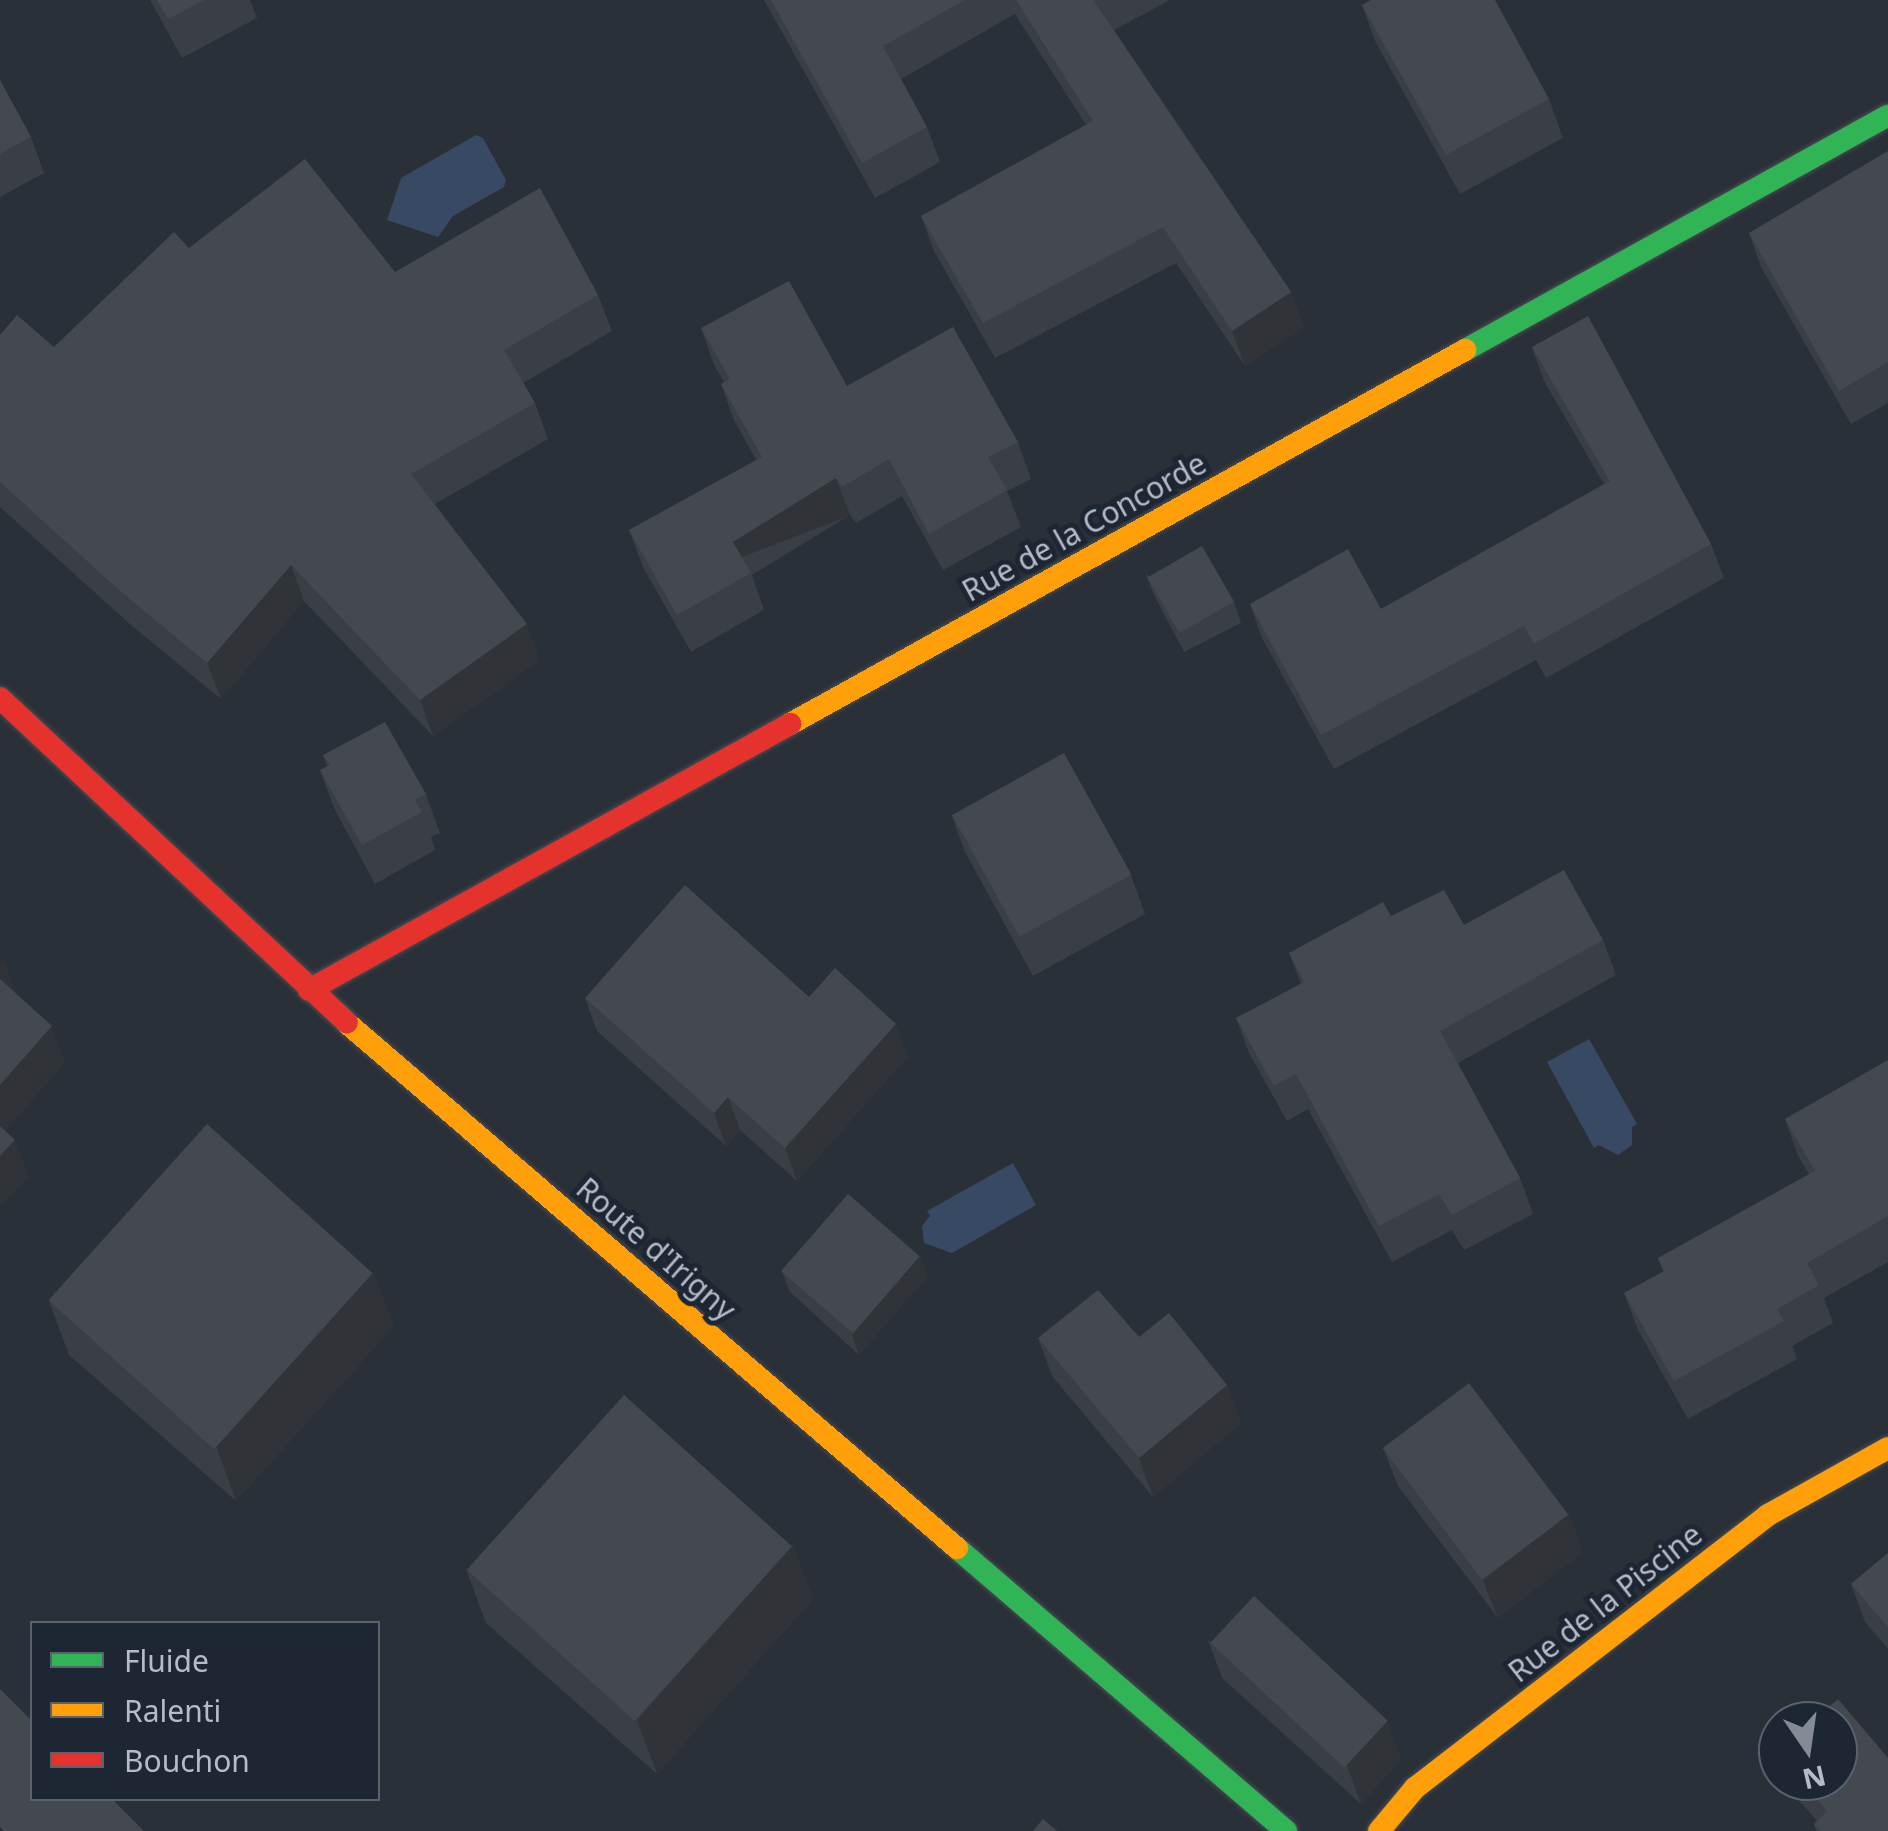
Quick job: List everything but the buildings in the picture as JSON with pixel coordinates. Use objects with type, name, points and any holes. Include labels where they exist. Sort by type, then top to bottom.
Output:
[{"type":"street","name":"Rue de la Concorde","points":[[309,990],[1888,116]]},
{"type":"street","name":"Route d'Irigny","points":[[0,698],[309,990],[1286,1831]]},
{"type":"street","name":"Rue de la Piscine","points":[[1379,1831],[1415,1788],[1768,1515],[1888,1448]]},
{"type":"water","points":[[476,135],[483,138],[506,180],[504,187],[453,216],[438,237],[387,220],[401,178]]},
{"type":"water","points":[[1589,1039],[1637,1124],[1632,1127],[1632,1145],[1618,1155],[1599,1145],[1594,1148],[1547,1062]]},
{"type":"water","points":[[1013,1163],[1036,1205],[952,1253],[924,1243],[922,1226],[930,1216],[927,1211]]},
{"type":"traffic: fast","points":[[1465,350],[1888,116]]},
{"type":"traffic: fast","points":[[957,1548],[1286,1831]]},
{"type":"traffic: slow","points":[[790,724],[1465,350]]},
{"type":"traffic: slow","points":[[347,1023],[957,1548]]},
{"type":"traffic: slow","points":[[1379,1831],[1415,1788],[1768,1515],[1888,1448]]},
{"type":"traffic: jam","points":[[0,698],[347,1023]]},
{"type":"traffic: jam","points":[[309,990],[790,724]]}]
